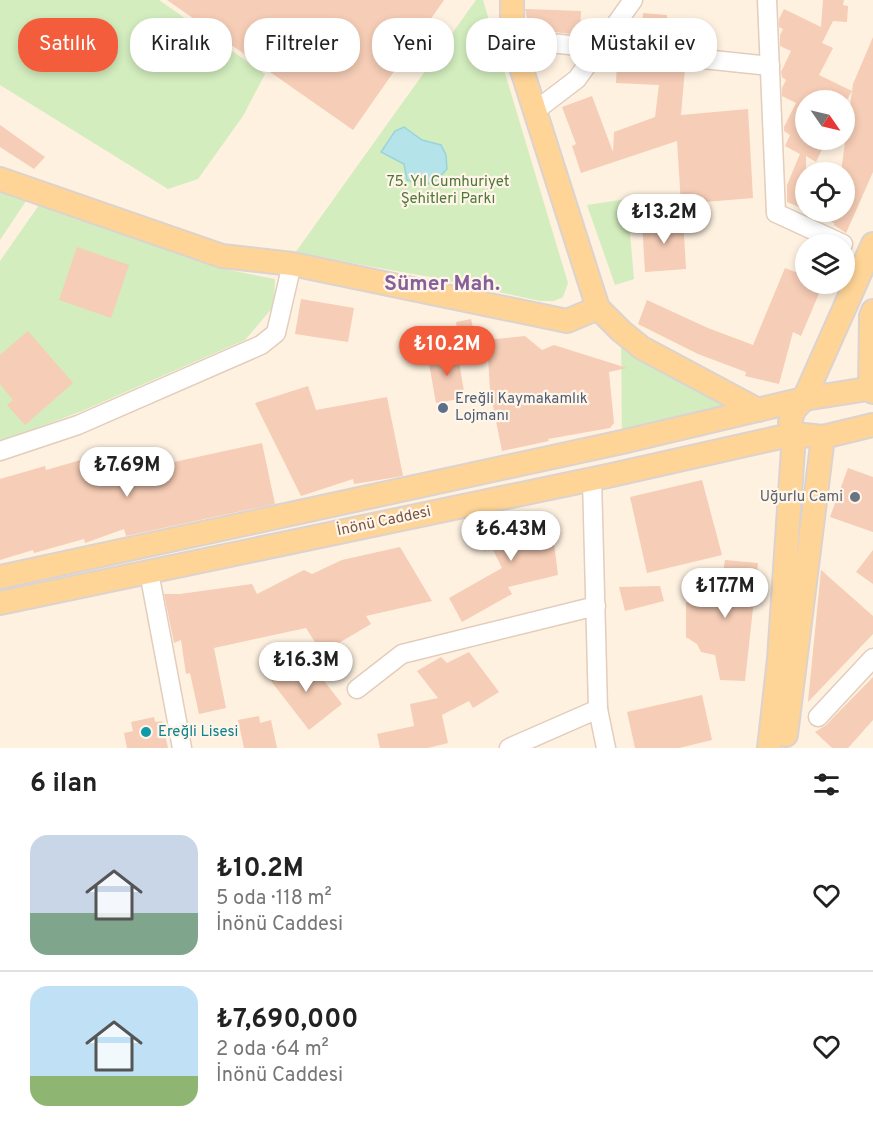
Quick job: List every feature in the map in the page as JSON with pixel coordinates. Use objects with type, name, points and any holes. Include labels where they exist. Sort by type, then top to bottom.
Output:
[{"type":"main road","points":[[512,0],[512,18]]},
{"type":"main road","points":[[523,72],[598,308],[642,348],[758,411]]},
{"type":"main road","points":[[0,179],[222,256],[292,264],[567,321],[598,308]]},
{"type":"main road","points":[[769,748],[779,659],[794,434],[790,422],[794,410],[804,399],[870,250]]},
{"type":"main road","points":[[0,577],[622,442],[804,399],[872,390],[870,316],[873,311]]},
{"type":"main road","name":"İnönü Caddesi","points":[[0,603],[592,479],[794,434],[823,437],[872,426]]},
{"type":"main road","points":[[785,748],[823,437]]},
{"type":"street","points":[[621,18],[633,0]]},
{"type":"street","points":[[767,0],[776,213],[821,234]]},
{"type":"street","points":[[717,60],[770,66]]},
{"type":"street","points":[[535,111],[577,80],[583,72]]},
{"type":"street","points":[[855,247],[870,250]]},
{"type":"street","points":[[0,451],[78,425],[261,345],[276,333],[292,264]]},
{"type":"street","points":[[592,479],[598,709],[606,748]]},
{"type":"street","points":[[149,572],[182,748]]},
{"type":"street","points":[[357,689],[402,654],[596,606]]},
{"type":"street","points":[[818,717],[873,658]]},
{"type":"street","points":[[509,748],[598,709]]},
{"type":"green space","points":[[0,0],[159,0],[185,18],[130,18],[130,72],[232,72],[232,51],[244,59],[244,72],[265,74],[243,116],[198,179],[168,189],[0,85]]},
{"type":"green space","name":"75. Yıl Cumhuriyet Şehitleri Parkı","points":[[476,0],[483,0],[488,18],[466,18],[466,72],[505,72],[568,283],[563,297],[554,301],[540,301],[430,277],[295,253],[424,72],[454,72],[454,31]]},
{"type":"green space","points":[[0,192],[28,198],[0,240]]},
{"type":"green space","points":[[653,195],[659,198],[661,207],[641,211],[629,222],[634,279],[615,285],[587,205]]},
{"type":"green space","points":[[39,205],[224,269],[275,279],[274,306],[245,340],[82,411],[0,442],[0,261]]},
{"type":"green space","points":[[621,331],[758,410],[622,442]]},
{"type":"water","points":[[404,127],[422,140],[441,145],[446,155],[447,169],[430,184],[407,180],[404,164],[381,152],[395,131]]},
{"type":"building","points":[[167,0],[444,0],[431,18],[372,18],[372,72],[394,72],[353,130],[270,72],[360,72],[360,18],[244,18],[244,54],[232,45],[232,18],[193,18]]},
{"type":"building","points":[[823,0],[844,0],[843,5],[848,6],[847,22],[833,21],[822,43],[833,48],[819,75],[850,90],[795,90],[795,102],[782,96],[782,88],[786,80],[782,77],[781,72],[791,51],[780,46],[780,35],[783,29],[779,27],[779,19],[784,9],[821,27]]},
{"type":"building","points":[[525,9],[581,11],[581,18],[569,18],[569,34],[557,32],[557,18],[527,18]]},
{"type":"building","points":[[643,13],[667,15],[667,18],[643,18]]},
{"type":"building","points":[[873,37],[873,172],[855,213],[855,162],[842,162],[844,150],[855,150],[855,90],[852,90]]},
{"type":"building","points":[[616,72],[685,72],[681,115],[748,109],[753,198],[681,204],[677,141],[581,173],[572,146],[576,144],[562,107],[592,96],[613,152],[614,132],[655,117],[659,85],[616,83]]},
{"type":"building","points":[[795,105],[795,150],[822,150],[816,162],[806,156],[806,162],[797,162],[800,154],[785,146],[790,135],[784,131]]},
{"type":"building","points":[[0,125],[45,157],[34,169],[0,147]]},
{"type":"building","points":[[795,166],[795,205],[787,202],[787,185]]},
{"type":"building","points":[[683,218],[686,269],[645,272],[642,221]]},
{"type":"building","points":[[832,222],[851,222],[846,233]]},
{"type":"building","points":[[77,247],[129,265],[111,318],[59,300]]},
{"type":"building","points":[[785,268],[795,272],[795,294],[819,294],[801,336],[793,332],[779,384],[745,376],[746,372],[698,354],[638,324],[647,300],[708,328],[753,345]]},
{"type":"building","points":[[301,299],[354,308],[348,342],[295,334]]},
{"type":"building","points":[[471,319],[474,332],[458,334],[456,322]]},
{"type":"building","points":[[28,331],[73,383],[25,425],[7,405],[13,400],[0,384],[0,355]]},
{"type":"building","points":[[525,336],[542,350],[554,345],[627,368],[609,372],[614,423],[610,428],[548,439],[549,441],[502,451],[490,391],[487,340]]},
{"type":"building","name":"Ereğli Kaymakamlık Lojmanı","points":[[447,349],[457,349],[465,398],[436,403],[428,358],[443,354]]},
{"type":"building","points":[[308,386],[316,410],[387,397],[403,476],[354,484],[353,479],[301,496],[255,403]]},
{"type":"building","points":[[262,443],[275,504],[126,536],[124,529],[85,543],[84,539],[0,560],[0,479],[45,466],[46,470],[81,460],[86,468],[149,458],[151,467]]},
{"type":"building","name":"Uğurlu Cami","points":[[848,468],[873,477],[873,532],[830,517]]},
{"type":"building","points":[[702,480],[722,555],[647,573],[630,497]]},
{"type":"building","points":[[550,513],[558,575],[508,587],[512,594],[462,622],[449,598],[502,568],[492,548],[484,551],[477,528]]},
{"type":"building","points":[[400,547],[432,601],[366,616],[371,624],[322,653],[306,628],[214,648],[226,708],[199,714],[190,673],[186,674],[181,640],[174,643],[164,594],[180,594],[252,584],[257,594],[304,570],[312,574],[342,560]]},
{"type":"building","points":[[873,550],[873,584],[856,572]]},
{"type":"building","points":[[725,560],[758,563],[745,681],[720,680],[715,655],[701,652],[697,644],[686,637],[686,602],[694,600],[703,585],[721,584]]},
{"type":"building","points":[[821,570],[873,616],[873,634],[808,702]]},
{"type":"building","points":[[660,586],[664,601],[625,611],[619,587]]},
{"type":"building","points":[[469,652],[499,692],[473,708],[469,701],[442,715],[448,743],[428,748],[380,748],[377,734],[414,726],[410,704],[438,698],[417,671],[441,657],[447,663]]},
{"type":"building","points":[[304,655],[342,704],[309,730],[271,681]]},
{"type":"building","points":[[873,677],[873,720],[848,748],[832,748],[815,732],[826,725]]},
{"type":"building","points":[[702,695],[712,740],[679,748],[635,748],[627,712]]},
{"type":"building","points":[[259,716],[260,723],[271,720],[277,748],[244,748],[238,720]]},
{"type":"building","name":"Ereğli Lisesi","points":[[154,717],[155,722],[162,721],[168,748],[127,748],[124,733],[133,731],[131,722]]},
{"type":"place","name":"Ereğli Kaymakamlık Lojmanı","points":[[443,408]]},
{"type":"place","name":"Uğurlu Cami","points":[[855,497]]},
{"type":"place","name":"Ereğli Lisesi","points":[[146,732]]},
{"type":"district","name":"Sümer Mah.","points":[[442,284]]}]
